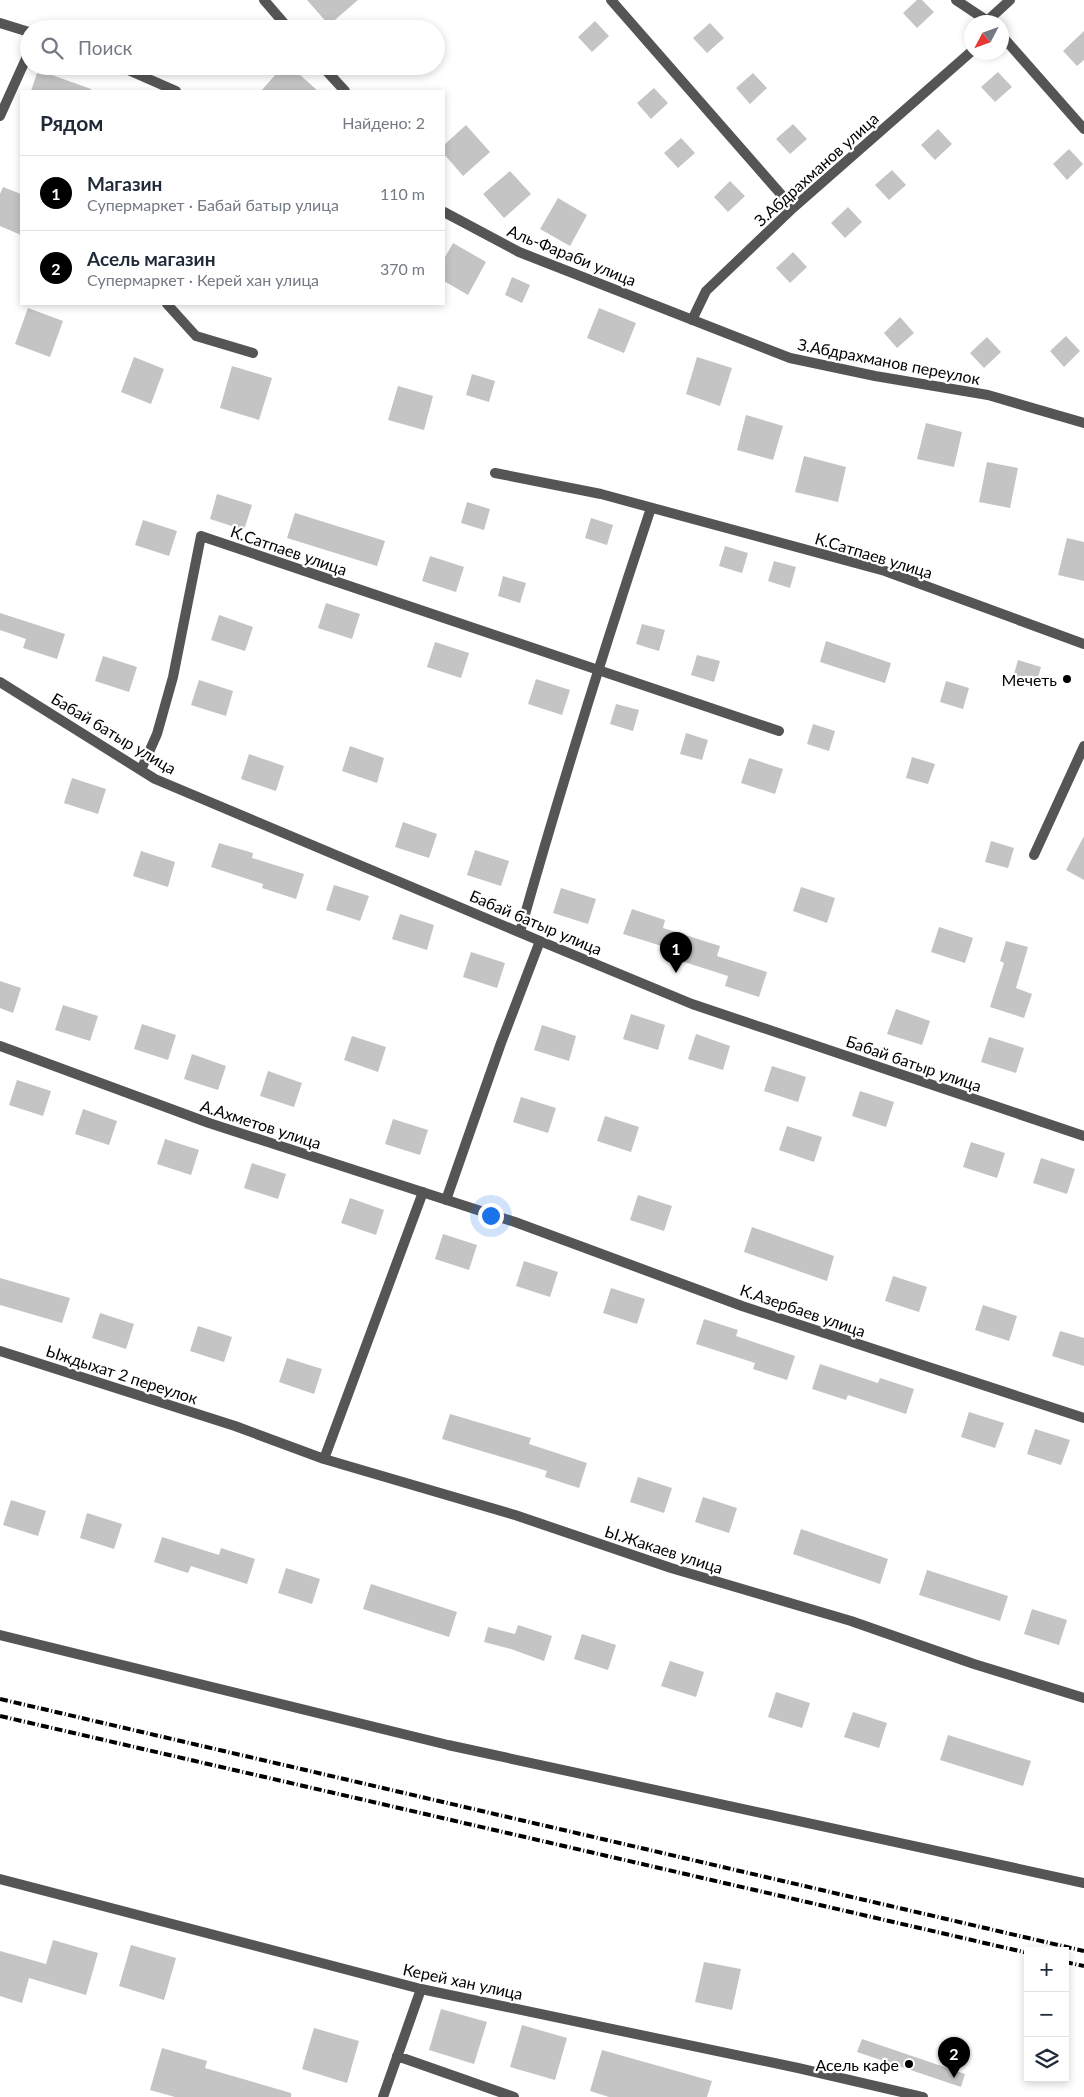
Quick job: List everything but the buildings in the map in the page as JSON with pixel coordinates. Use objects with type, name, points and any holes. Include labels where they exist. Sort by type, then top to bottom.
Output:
[{"type":"street","points":[[264,0],[281,20]]},
{"type":"street","points":[[611,0],[793,208]]},
{"type":"street","points":[[956,0],[978,15]]},
{"type":"street","points":[[995,15],[1010,0]]},
{"type":"street","points":[[0,23],[20,29]]},
{"type":"street","points":[[1009,44],[1084,129]]},
{"type":"street","name":"З.Абдрахманов улица","points":[[692,320],[706,291],[793,208],[964,58]]},
{"type":"street","points":[[0,116],[20,72]]},
{"type":"street","points":[[140,75],[174,90]]},
{"type":"street","points":[[330,75],[344,90]]},
{"type":"street","name":"Аль-Фараби улица","points":[[445,213],[519,252],[692,320]]},
{"type":"street","points":[[168,305],[196,336],[253,353]]},
{"type":"street","name":"З.Абдрахманов переулок","points":[[692,320],[790,358],[875,376],[988,395],[1084,423]]},
{"type":"street","name":"К.Сатпаев улица","points":[[495,473],[601,494],[885,572],[1084,644]]},
{"type":"street","points":[[520,932],[553,812],[597,670],[652,508]]},
{"type":"street","name":"К.Сатпаев улица","points":[[141,770],[157,734],[173,677],[201,536],[779,731]]},
{"type":"street","name":"Бабай батыр улица","points":[[0,682],[155,779],[540,941],[692,1004],[1084,1136]]},
{"type":"street","points":[[1034,855],[1084,746]]},
{"type":"street","points":[[446,1200],[501,1043],[540,941]]},
{"type":"street","name":"А.Ахметов улица","points":[[0,1046],[209,1123],[515,1222]]},
{"type":"street","points":[[324,1459],[423,1192]]},
{"type":"street","name":"К.Азербаев улица","points":[[515,1222],[742,1306],[1084,1418]]},
{"type":"street","name":"Ыждыхат 2 переулок","points":[[0,1351],[235,1426]]},
{"type":"street","name":"Ы.Жакаев улица","points":[[235,1426],[324,1459],[515,1515],[671,1568],[851,1621],[974,1664],[1084,1698]]},
{"type":"street","points":[[0,1635],[448,1745],[1084,1883]]},
{"type":"street","name":"Керей хан улица","points":[[0,1879],[421,1988],[798,2068],[923,2097]]},
{"type":"street","points":[[383,2097],[421,1988]]},
{"type":"street","points":[[397,2056],[514,2097]]},
{"type":"railway","points":[[0,1699],[1084,1951]]},
{"type":"railway","points":[[0,1716],[1024,1952]]},
{"type":"railway","points":[[1069,1963],[1084,1966]]},
{"type":"place","name":"Мечеть","points":[[1067,679]]},
{"type":"place","name":"Магазин","points":[[676,973]]},
{"type":"place","name":"Асель кафе","points":[[909,2064]]},
{"type":"place","name":"Асель магазин","points":[[954,2078]]}]
